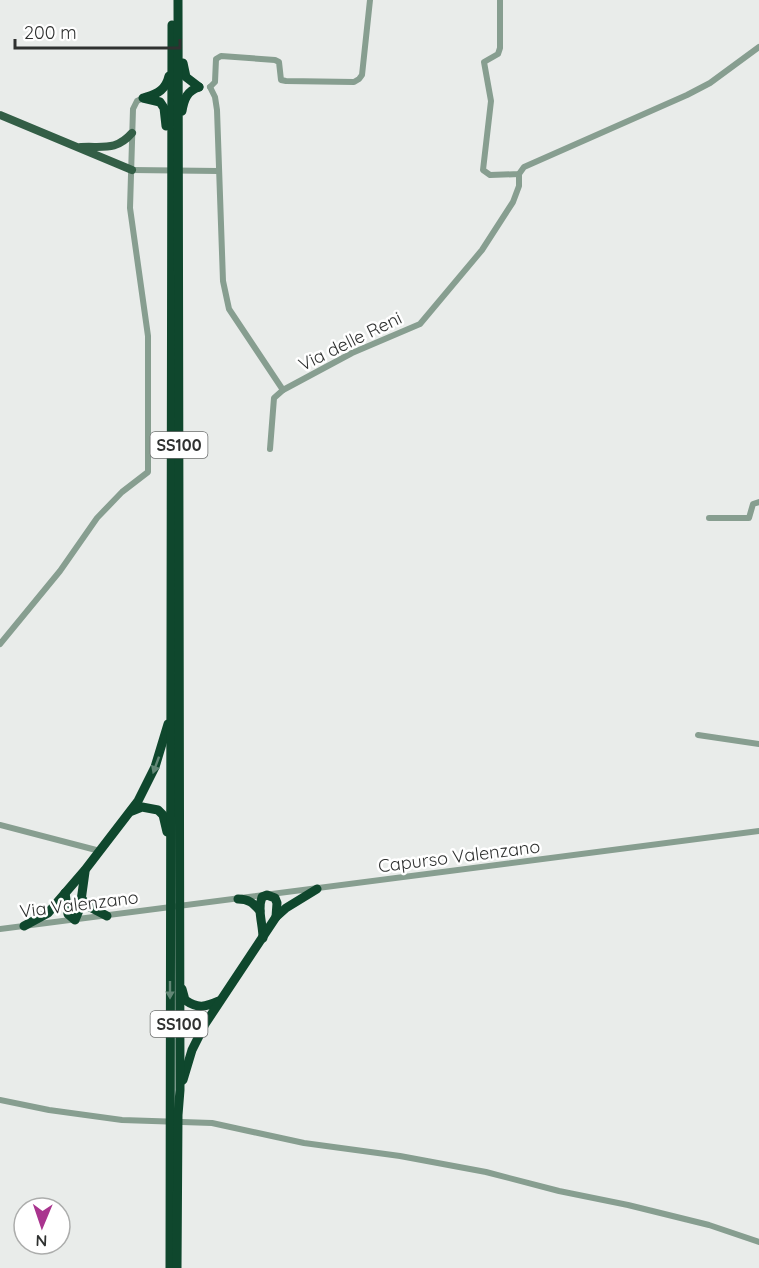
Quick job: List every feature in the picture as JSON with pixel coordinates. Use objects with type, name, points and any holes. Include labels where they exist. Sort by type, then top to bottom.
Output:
[{"type":"highway","name":"SS100","points":[[173,0],[171,870],[175,890]]},
{"type":"highway","name":"SS100","points":[[178,0],[175,890],[180,1090]]},
{"type":"highway","name":"SS100","points":[[178,133],[182,128],[186,97],[192,90],[199,87],[186,77],[179,48]]},
{"type":"highway","name":"SS100","points":[[143,98],[159,93],[163,89],[172,67]]},
{"type":"highway","name":"SS100","points":[[143,98],[160,102],[164,108],[171,147]]},
{"type":"highway","name":"SS100","points":[[24,926],[48,913],[130,812],[145,789],[155,766],[171,713]]},
{"type":"highway","points":[[130,812],[142,807],[151,807],[163,815],[171,870]]},
{"type":"highway","points":[[65,893],[68,914],[75,920],[79,914],[82,899],[81,890],[85,870]]},
{"type":"highway","name":"SS100","points":[[174,1115],[192,1050],[219,1001],[276,917],[317,889]]},
{"type":"highway","points":[[263,938],[259,904],[262,897],[267,895],[274,898],[277,903],[276,917]]},
{"type":"highway","points":[[82,899],[88,906],[107,916]]},
{"type":"highway","points":[[238,899],[247,899],[260,911]]},
{"type":"highway","name":"SS100","points":[[176,935],[185,1000],[193,1006],[203,1008],[219,1001]]},
{"type":"highway","name":"SS100","points":[[176,935],[174,1115],[177,1268]]},
{"type":"highway","name":"SS100","points":[[170,1268],[175,1136]]},
{"type":"main road","points":[[0,115],[132,170]]},
{"type":"main road","points":[[76,147],[113,146],[123,143],[132,133]]},
{"type":"street","points":[[199,87],[210,87],[215,82],[216,59],[221,56],[275,60],[279,62],[281,80],[286,81],[354,82],[362,75],[369,0]]},
{"type":"street","points":[[500,0],[500,48],[498,54],[484,62],[491,101],[483,170],[490,175],[519,174],[524,167],[687,95],[710,83],[759,47]]},
{"type":"street","points":[[210,87],[215,97],[217,110],[223,281],[229,309],[283,390]]},
{"type":"street","points":[[0,644],[60,571],[97,518],[122,492],[148,472],[148,336],[130,208],[133,109],[137,101],[143,98]]},
{"type":"street","points":[[132,170],[218,171]]},
{"type":"street","name":"Via delle Reni","points":[[270,449],[274,398],[283,390],[352,353],[420,324],[482,250],[513,202],[519,186],[519,174]]},
{"type":"street","points":[[709,518],[749,518],[753,504],[759,502]]},
{"type":"street","points":[[698,735],[759,744]]},
{"type":"street","points":[[0,825],[100,850]]},
{"type":"street","name":"Capurso Valenzano","points":[[162,909],[759,831]]},
{"type":"street","name":"Via Valenzano","points":[[0,929],[162,909]]},
{"type":"street","points":[[0,1100],[122,1120],[212,1123],[304,1143],[400,1156],[486,1172],[709,1225],[759,1242]]}]
